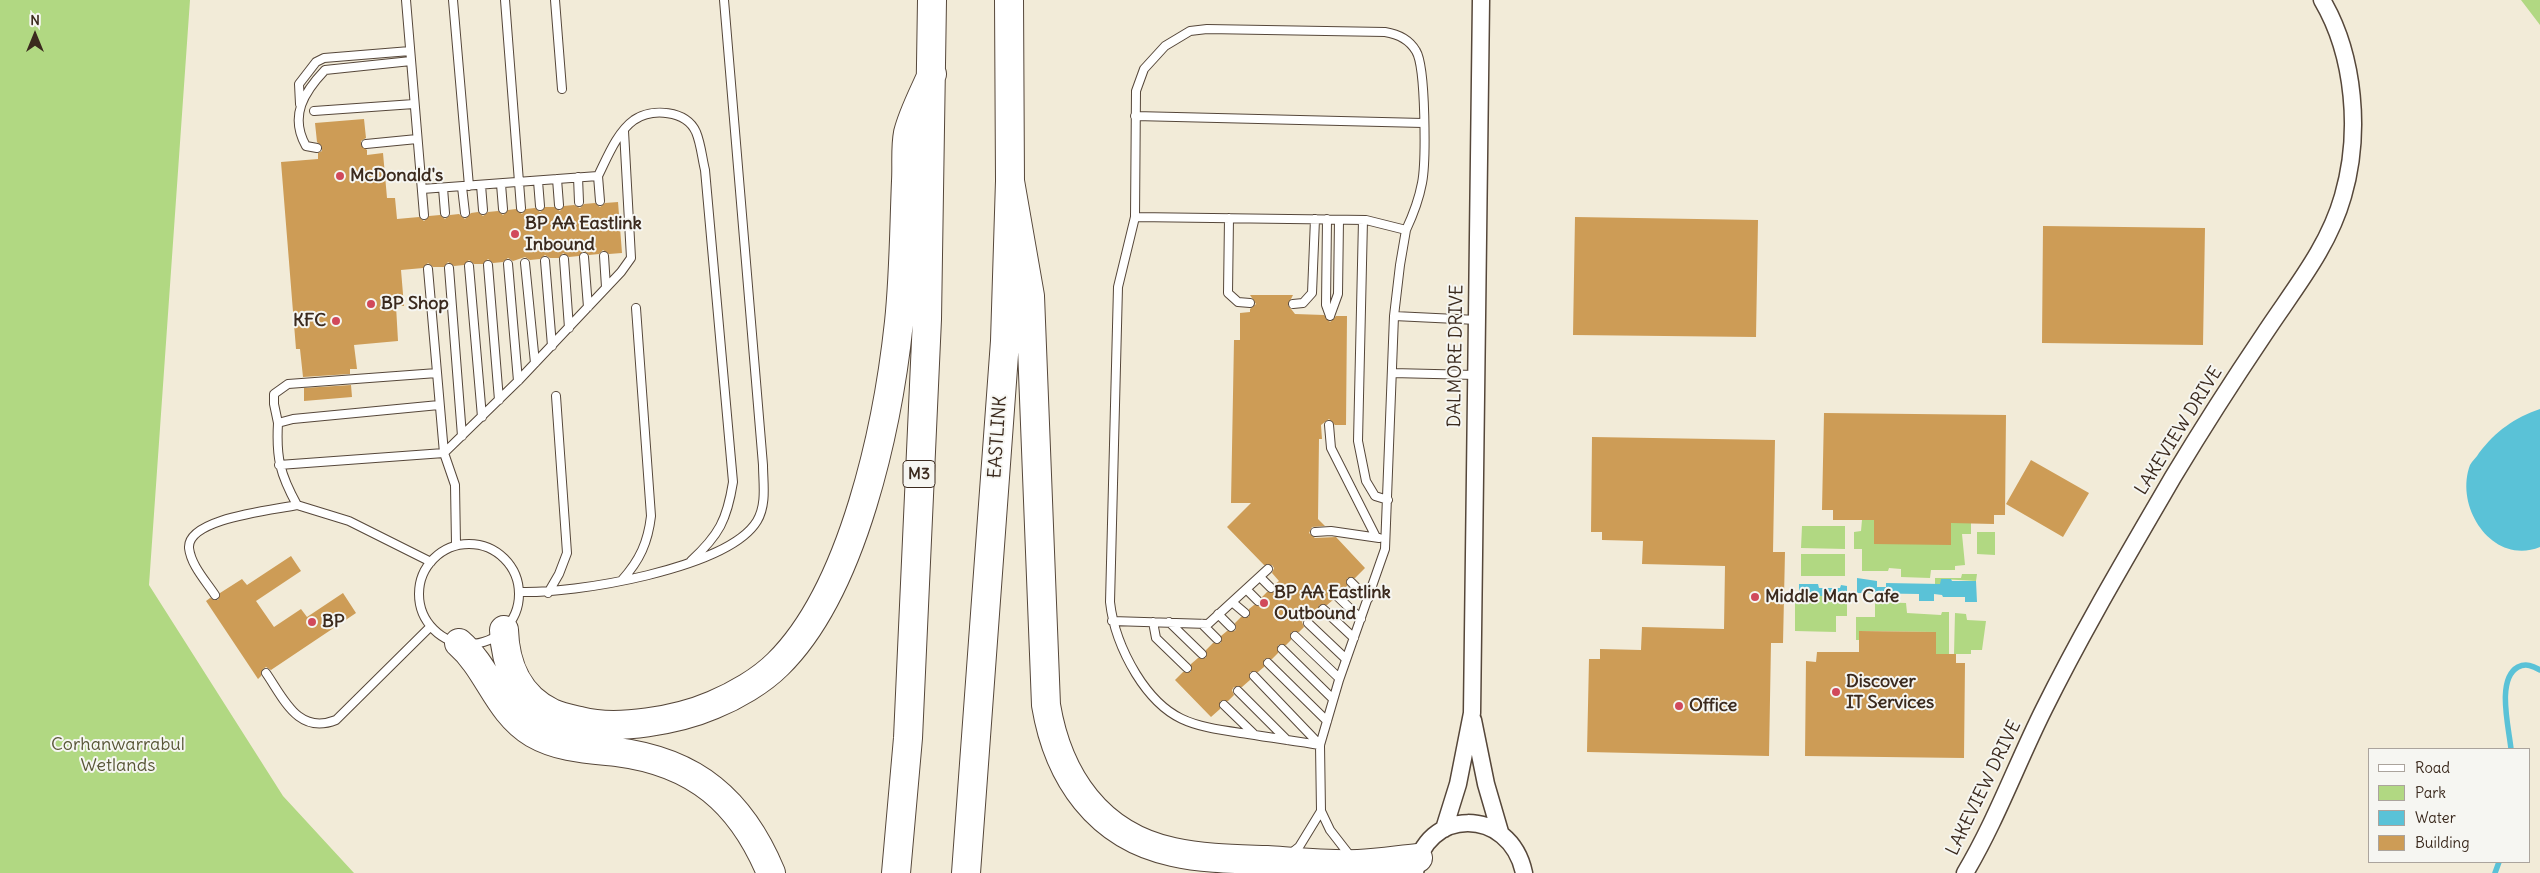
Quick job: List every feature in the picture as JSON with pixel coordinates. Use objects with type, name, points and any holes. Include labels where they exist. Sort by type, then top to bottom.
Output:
[{"type":"highway","name":"M3","points":[[896,873],[908,738],[927,319],[932,0]]},
{"type":"highway","name":"EASTLINK","points":[[966,873],[1005,341],[1010,181],[1009,0]]},
{"type":"highway","points":[[504,630],[505,649],[513,677],[528,694],[552,713],[584,722],[624,724],[661,721],[696,713],[728,699],[753,683],[777,666],[792,648],[826,597],[842,561],[865,492],[886,413],[899,321],[908,133],[932,74]]},
{"type":"highway","points":[[1010,181],[1030,296],[1044,683],[1050,727],[1062,762],[1084,800],[1134,837],[1171,852],[1197,857],[1417,866]]},
{"type":"highway","points":[[459,643],[481,666],[495,694],[511,715],[532,732],[553,742],[577,749],[633,754],[659,759],[699,778],[725,798],[744,823],[760,846],[771,873]]},
{"type":"street","name":"DALMORE DRIVE","points":[[1444,829],[1458,784],[1472,713],[1481,0]]},
{"type":"street","name":"LAKEVIEW DRIVE","points":[[1965,873],[2090,619],[2204,425],[2310,267],[2331,231],[2352,163],[2353,134],[2350,92],[2343,52],[2337,30],[2322,0]]},
{"type":"street","name":"DALMORE DRIVE","points":[[1472,713],[1486,784],[1500,832]]},
{"type":"street","points":[[1417,866],[1433,836],[1444,829],[1458,824],[1472,823],[1500,832],[1538,873]]},
{"type":"street","points":[[1515,847],[1524,873]]},
{"type":"lane","points":[[406,0],[424,215]]},
{"type":"lane","points":[[453,0],[466,186],[465,213]]},
{"type":"lane","points":[[505,0],[521,208]]},
{"type":"lane","points":[[555,0],[562,89]]},
{"type":"lane","points":[[519,592],[548,593],[592,587],[688,564],[712,556],[747,533],[757,522],[763,509],[763,465],[724,0]]},
{"type":"lane","points":[[1320,745],[1204,728],[1191,724],[1165,710],[1146,689],[1131,666],[1112,620],[1110,602],[1118,287],[1135,217],[1136,91],[1144,69],[1165,46],[1190,31],[1208,29],[1395,33],[1404,37],[1415,49],[1421,64],[1423,182],[1406,230],[1394,316],[1386,539],[1383,559],[1346,659],[1320,745],[1321,811],[1344,851],[1358,864]]},
{"type":"lane","points":[[317,148],[306,146],[301,138],[299,84],[316,62],[324,58],[410,51]]},
{"type":"lane","points":[[300,104],[325,70],[411,61]]},
{"type":"lane","points":[[314,111],[414,104]]},
{"type":"lane","points":[[600,201],[598,176],[624,131],[633,121],[655,113],[672,114],[686,120],[696,131],[705,170],[733,482],[729,509],[715,536],[688,564]]},
{"type":"lane","points":[[1136,116],[1423,123]]},
{"type":"lane","points":[[279,464],[444,453],[482,417],[569,328],[631,258],[624,131]]},
{"type":"lane","points":[[366,144],[417,139]]},
{"type":"lane","points":[[422,189],[598,176]]},
{"type":"lane","points":[[578,177],[580,202]]},
{"type":"lane","points":[[557,179],[559,205]]},
{"type":"lane","points":[[538,181],[540,206]]},
{"type":"lane","points":[[501,184],[503,209]]},
{"type":"lane","points":[[481,185],[483,210]]},
{"type":"lane","points":[[443,188],[445,213]]},
{"type":"lane","points":[[1135,217],[1363,220],[1406,230]]},
{"type":"lane","points":[[1229,218],[1228,293],[1233,300],[1250,303]]},
{"type":"lane","points":[[1293,304],[1303,303],[1312,293],[1314,219]]},
{"type":"lane","points":[[1327,219],[1326,305],[1330,316],[1338,294],[1338,220]]},
{"type":"lane","points":[[1363,220],[1358,441],[1366,481],[1375,496],[1388,500]]},
{"type":"lane","points":[[604,256],[606,287]]},
{"type":"lane","points":[[584,257],[588,307]]},
{"type":"lane","points":[[564,259],[569,328]]},
{"type":"lane","points":[[545,261],[552,346]]},
{"type":"lane","points":[[526,263],[535,363]]},
{"type":"lane","points":[[508,264],[518,381]]},
{"type":"lane","points":[[488,265],[499,400]]},
{"type":"lane","points":[[469,266],[482,417]]},
{"type":"lane","points":[[449,268],[462,436]]},
{"type":"lane","points":[[428,269],[444,453],[455,485],[456,544]]},
{"type":"lane","points":[[622,580],[640,558],[648,535],[651,516],[636,308]]},
{"type":"lane","points":[[1394,316],[1477,320]]},
{"type":"lane","points":[[298,505],[284,480],[279,464],[278,423],[274,394],[288,384],[437,373]]},
{"type":"lane","points":[[1392,373],[1476,375]]},
{"type":"lane","points":[[548,593],[559,574],[567,553],[556,396]]},
{"type":"lane","points":[[278,423],[293,419],[439,405]]},
{"type":"lane","points":[[1329,425],[1331,448],[1376,537]]},
{"type":"lane","points":[[215,595],[192,561],[189,545],[196,532],[213,522],[298,505],[349,521],[431,562]]},
{"type":"lane","points":[[1314,532],[1331,531],[1386,539]]},
{"type":"lane","points":[[474,543],[492,548],[506,559],[516,574],[519,592],[516,613],[504,630],[483,642],[459,643],[443,637],[430,627],[423,612],[420,597],[422,581],[431,562],[439,552],[456,544],[474,543]]},
{"type":"lane","points":[[1112,620],[1208,624],[1268,570]]},
{"type":"lane","points":[[1260,577],[1271,588]]},
{"type":"lane","points":[[1351,582],[1368,599]]},
{"type":"lane","points":[[1246,589],[1258,601]]},
{"type":"lane","points":[[1337,596],[1361,619]]},
{"type":"lane","points":[[1232,602],[1244,614]]},
{"type":"lane","points":[[1323,609],[1354,638]]},
{"type":"lane","points":[[1218,614],[1231,627]]},
{"type":"lane","points":[[1153,622],[1156,638],[1187,668]]},
{"type":"lane","points":[[1169,622],[1202,654]]},
{"type":"lane","points":[[1308,623],[1346,659]]},
{"type":"lane","points":[[1202,624],[1217,640]]},
{"type":"lane","points":[[266,673],[293,712],[308,723],[325,724],[336,720],[430,627]]},
{"type":"lane","points":[[1295,636],[1340,678]]},
{"type":"lane","points":[[1282,649],[1333,699]]},
{"type":"lane","points":[[1268,663],[1327,721]]},
{"type":"lane","points":[[1254,676],[1320,745]]},
{"type":"lane","points":[[1238,691],[1287,740]]},
{"type":"lane","points":[[1224,705],[1255,735]]},
{"type":"lane","points":[[1280,861],[1299,846],[1321,811]]},
{"type":"green space","name":"Corhanwarrabul Wetlands","points":[[0,0],[190,0],[149,585],[283,796],[354,873],[0,873]]},
{"type":"green space","points":[[2521,0],[2540,0],[2540,25]]},
{"type":"green space","points":[[1862,520],[1874,520],[1874,544],[1951,523],[1971,523],[1971,534],[1962,534],[1965,565],[1955,566],[1955,570],[1931,570],[1930,578],[1901,577],[1901,569],[1889,568],[1888,571],[1862,571],[1862,549],[1854,549],[1854,532],[1861,531]]},
{"type":"green space","points":[[1802,526],[1845,526],[1845,549],[1801,548]]},
{"type":"green space","points":[[1977,532],[1995,532],[1995,555],[1977,554]]},
{"type":"green space","points":[[1801,554],[1845,554],[1845,576],[1801,576]]},
{"type":"green space","points":[[1962,574],[1977,574],[1976,581],[1941,579],[1941,584],[1935,584],[1935,578],[1961,578]]},
{"type":"green space","points":[[1795,593],[1807,593],[1807,596],[1838,596],[1838,601],[1847,602],[1847,616],[1836,616],[1836,632],[1795,631]]},
{"type":"green space","points":[[1875,602],[1906,603],[1907,613],[1941,615],[1942,612],[1949,612],[1949,654],[1936,654],[1936,632],[1860,631],[1859,640],[1856,640],[1856,617],[1875,617]]},
{"type":"green space","points":[[1955,613],[1966,614],[1967,620],[1986,621],[1982,650],[1971,650],[1971,654],[1954,654]]},
{"type":"water","points":[[2540,409],[2540,547],[2523,551],[2507,548],[2493,541],[2481,529],[2473,515],[2468,499],[2466,482],[2470,465],[2485,445],[2514,421]]},
{"type":"water","points":[[1857,578],[1877,581],[1877,587],[1886,587],[1886,583],[1940,584],[1941,579],[1976,581],[1977,602],[1965,602],[1965,597],[1943,597],[1942,595],[1934,594],[1934,601],[1919,601],[1919,594],[1857,593]]},
{"type":"water","points":[[1799,584],[1818,584],[1819,588],[1847,586],[1847,592],[1838,592],[1838,596],[1807,596],[1806,593],[1799,593]]},
{"type":"building","points":[[364,119],[366,138],[361,141],[361,145],[367,150],[367,155],[383,153],[387,198],[395,198],[397,219],[419,217],[424,221],[429,216],[440,215],[445,219],[450,215],[459,214],[465,219],[471,213],[478,212],[483,216],[488,212],[498,211],[503,215],[508,210],[516,209],[522,214],[526,209],[535,208],[540,212],[545,207],[554,207],[560,211],[564,206],[574,205],[580,208],[584,204],[595,203],[600,207],[605,203],[618,202],[622,253],[609,254],[603,250],[599,254],[589,255],[584,251],[579,256],[569,257],[563,253],[559,258],[550,258],[545,255],[540,259],[530,260],[525,257],[513,261],[508,258],[503,262],[493,263],[488,259],[483,264],[474,264],[469,260],[464,265],[454,266],[448,262],[444,267],[433,267],[428,263],[423,268],[401,270],[404,306],[396,306],[398,341],[354,345],[357,369],[350,369],[350,374],[303,377],[300,349],[296,349],[281,162],[318,159],[318,153],[322,151],[322,147],[317,142],[315,123]]},
{"type":"building","points":[[1575,217],[1758,220],[1756,337],[1573,335]]},
{"type":"building","points":[[2043,226],[2205,228],[2203,345],[2042,343]]},
{"type":"building","points":[[1250,295],[1293,295],[1288,305],[1295,314],[1324,315],[1330,322],[1336,316],[1347,316],[1346,425],[1335,425],[1329,419],[1321,425],[1322,439],[1319,439],[1318,519],[1325,526],[1312,527],[1309,533],[1315,538],[1336,537],[1365,568],[1355,578],[1347,578],[1347,586],[1341,592],[1333,592],[1333,600],[1327,605],[1319,605],[1319,613],[1312,619],[1304,619],[1302,622],[1304,627],[1299,632],[1291,632],[1291,640],[1286,645],[1278,645],[1278,653],[1272,659],[1264,659],[1264,667],[1258,672],[1250,672],[1250,680],[1242,687],[1234,687],[1232,690],[1234,695],[1228,701],[1220,701],[1220,709],[1211,717],[1175,680],[1183,672],[1191,672],[1191,664],[1198,658],[1206,658],[1206,650],[1213,643],[1221,643],[1221,636],[1227,631],[1235,631],[1235,623],[1241,617],[1249,617],[1249,609],[1254,605],[1262,605],[1262,597],[1267,592],[1275,592],[1275,584],[1279,581],[1272,573],[1274,568],[1272,565],[1264,565],[1227,527],[1251,503],[1231,503],[1234,340],[1240,340],[1240,313],[1250,312],[1250,309],[1256,304]]},
{"type":"building","points":[[351,385],[352,397],[304,401],[304,388]]},
{"type":"building","points":[[1824,413],[2006,415],[2005,515],[1994,515],[1994,524],[1951,523],[1951,545],[1874,544],[1874,520],[1833,520],[1833,510],[1822,510]]},
{"type":"building","points":[[1592,437],[1775,440],[1773,552],[1785,552],[1783,643],[1771,643],[1769,756],[1587,752],[1589,659],[1600,659],[1600,649],[1641,650],[1642,627],[1724,629],[1725,566],[1642,564],[1643,541],[1602,540],[1602,532],[1591,532]]},
{"type":"building","points":[[2031,460],[2089,493],[2063,537],[2006,504]]},
{"type":"building","name":"BP","points":[[291,556],[301,571],[256,601],[274,627],[301,609],[307,617],[343,593],[356,613],[271,670],[266,667],[263,669],[258,679],[206,601],[210,598],[218,600],[220,593],[242,579],[247,585]]},
{"type":"building","points":[[1859,631],[1936,632],[1936,654],[1956,654],[1956,663],[1965,663],[1964,758],[1805,756],[1806,661],[1816,662],[1817,652],[1859,652]]},
{"type":"waterway","points":[[2511,748],[2506,705],[2507,682],[2511,673],[2518,667],[2524,665],[2540,670]]},
{"type":"waterway","points":[[2495,873],[2499,863]]},
{"type":"place","name":"McDonald's","points":[[340,176]]},
{"type":"place","name":"BP AA Eastlink Inbound","points":[[515,234]]},
{"type":"place","name":"BP Shop","points":[[371,304]]},
{"type":"place","name":"KFC","points":[[336,321]]},
{"type":"place","name":"Middle Man Cafe","points":[[1755,597]]},
{"type":"place","name":"BP AA Eastlink Outbound","points":[[1264,603]]},
{"type":"place","name":"BP","points":[[312,622]]},
{"type":"place","name":"Discover IT Services","points":[[1836,692]]},
{"type":"place","name":"Office","points":[[1679,706]]}]
